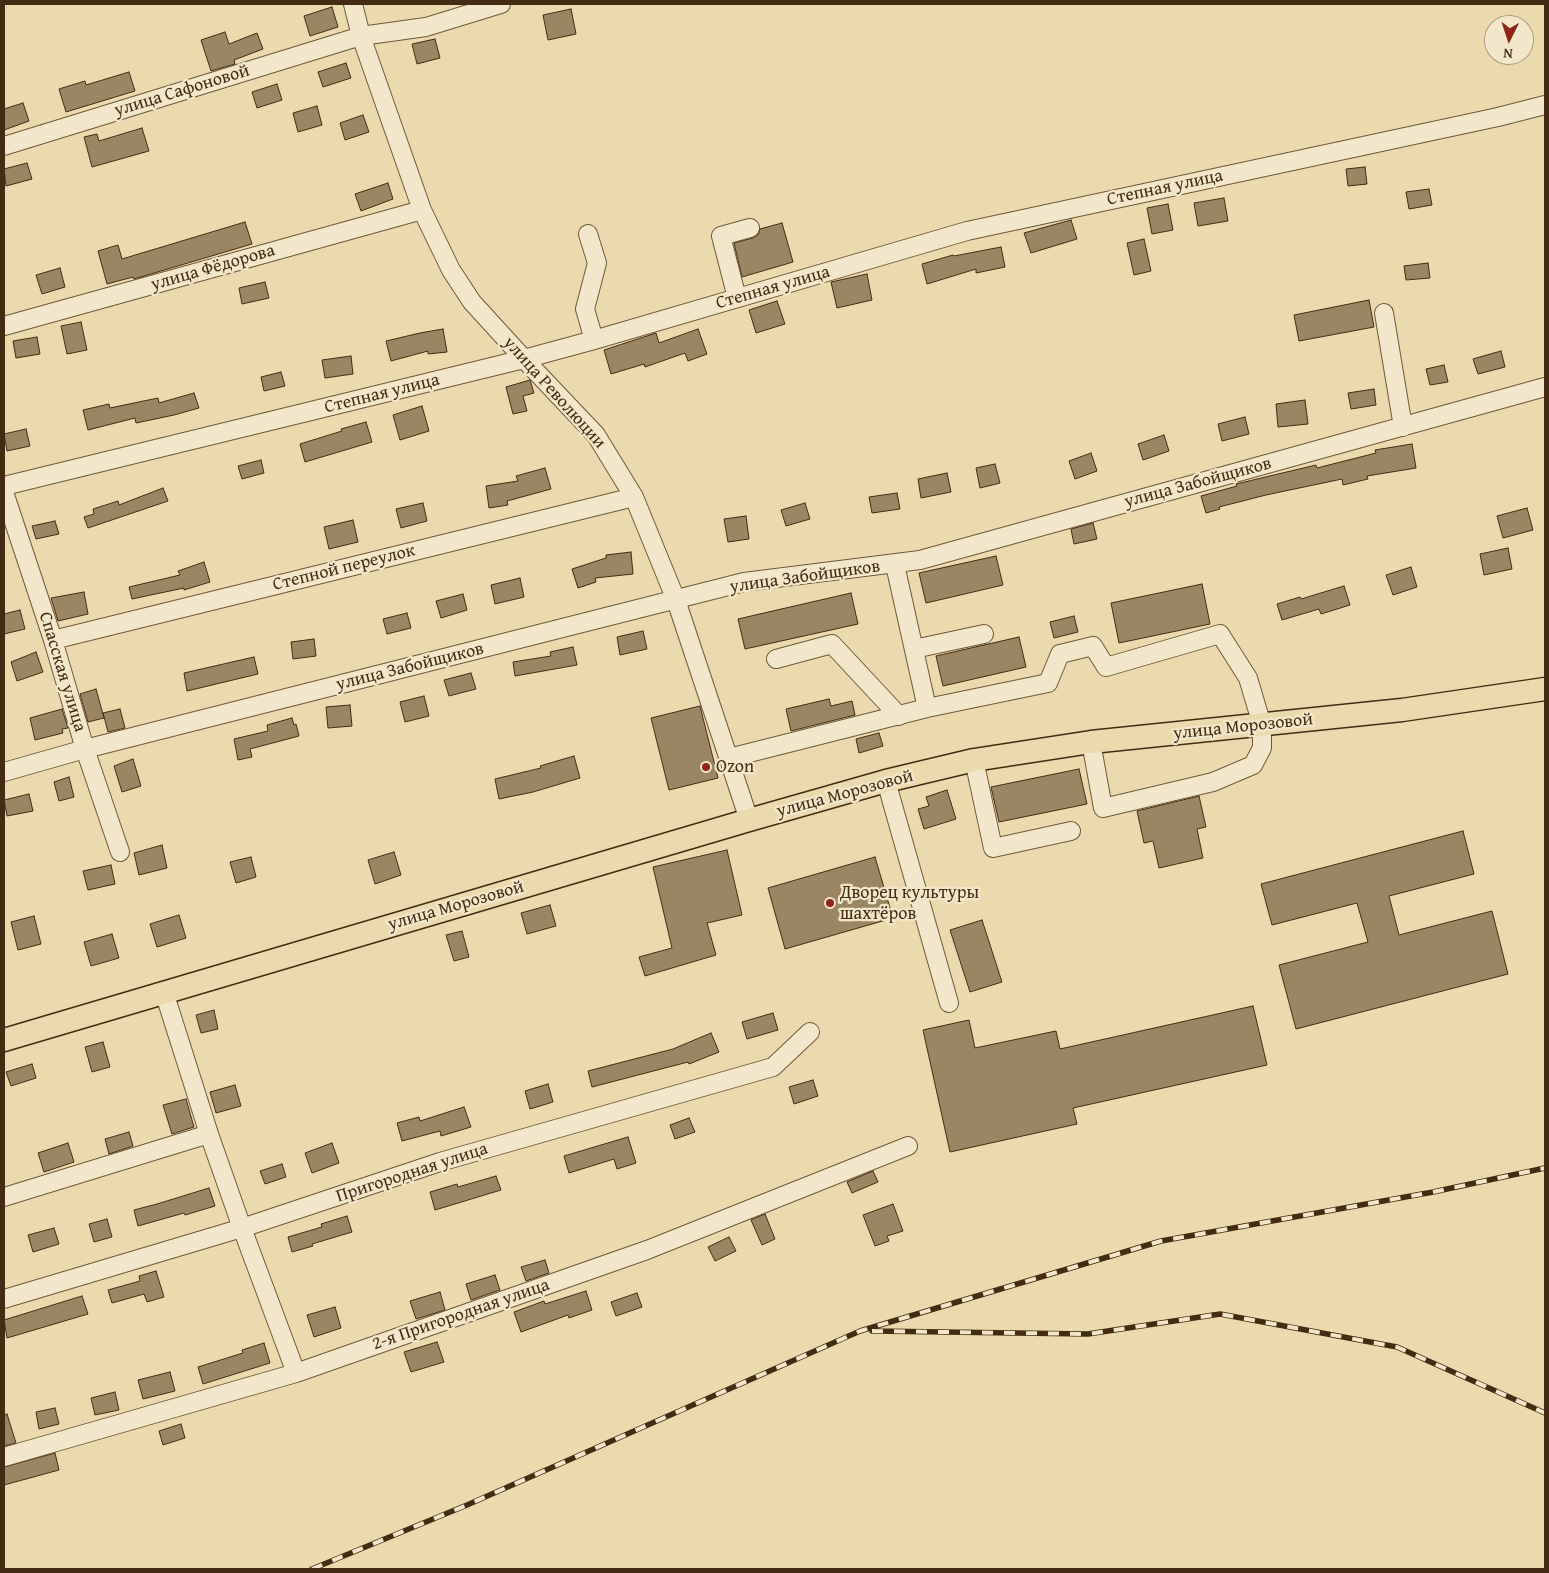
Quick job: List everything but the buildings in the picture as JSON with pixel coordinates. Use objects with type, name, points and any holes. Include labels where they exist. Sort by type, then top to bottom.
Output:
[{"type":"main road","name":"улица Морозовой","points":[[4,1040],[749,820],[886,781],[974,760],[1091,742],[1402,710],[1545,689]]},
{"type":"street","name":"улица Революции","points":[[353,4],[361,36],[422,210],[451,270],[472,302],[524,360],[596,435],[634,496],[676,600],[749,820]]},
{"type":"street","name":"улица Сафоновой","points":[[4,146],[361,36],[426,27],[501,4]]},
{"type":"street","name":"Степная улица","points":[[4,486],[524,360],[967,231],[1545,106]]},
{"type":"street","name":"улица Фёдорова","points":[[4,326],[422,210]]},
{"type":"street","points":[[737,298],[721,236],[750,228]]},
{"type":"street","points":[[588,234],[597,263],[584,309],[594,340]]},
{"type":"street","points":[[1384,313],[1403,426]]},
{"type":"street","name":"улица Забойщиков","points":[[4,772],[85,749],[744,582],[920,560],[1545,387]]},
{"type":"street","name":"Спасская улица","points":[[4,492],[53,640],[85,749],[120,852]]},
{"type":"street","name":"Степной переулок","points":[[53,640],[634,496]]},
{"type":"street","points":[[895,564],[927,708]]},
{"type":"street","points":[[914,649],[984,634]]},
{"type":"street","points":[[729,758],[927,708],[1048,684],[1060,654],[1093,646],[1106,667],[1220,634],[1248,678],[1262,725],[1262,748],[1253,765],[1213,782],[1103,808],[1091,742]]},
{"type":"street","points":[[776,659],[832,644],[899,716]]},
{"type":"street","points":[[974,760],[993,848],[1071,830]]},
{"type":"street","points":[[886,781],[949,1003]]},
{"type":"street","points":[[164,992],[209,1134],[296,1373]]},
{"type":"street","name":"Пригородная улица","points":[[4,1299],[242,1228],[440,1162],[773,1067],[810,1032]]},
{"type":"street","points":[[4,1197],[209,1134]]},
{"type":"street","name":"2-я Пригородная улица","points":[[4,1457],[296,1373],[646,1250],[908,1146]]},
{"type":"railway","points":[[312,1569],[467,1505],[860,1331],[1161,1241],[1433,1192],[1545,1168]]},
{"type":"railway","points":[[872,1331],[1088,1334],[1220,1314],[1397,1347],[1545,1413]]},
{"type":"place","name":"Ozon","points":[[706,767]]},
{"type":"place","name":"Дворец культуры шахтёров","points":[[830,903]]}]
